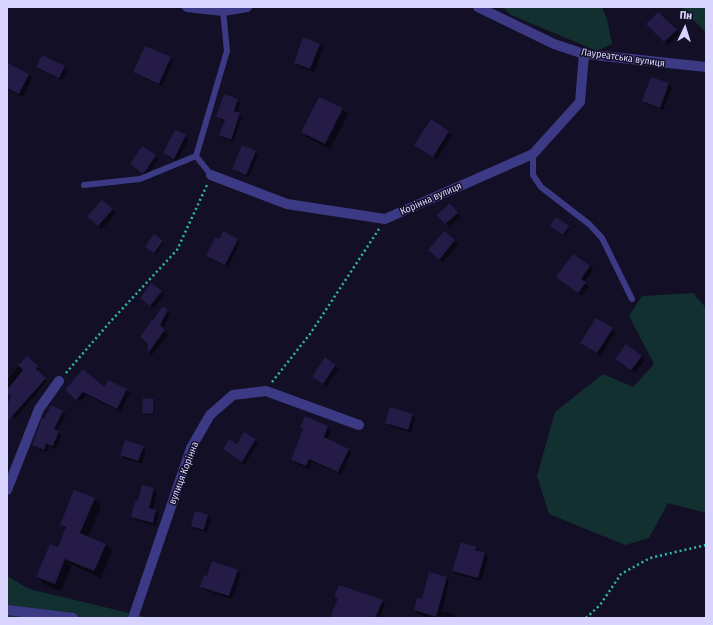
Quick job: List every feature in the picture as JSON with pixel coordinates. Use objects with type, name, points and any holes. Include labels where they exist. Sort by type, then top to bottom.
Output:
[{"type":"street","points":[[187,7],[223,11],[247,7]]},
{"type":"street","name":"Лауреатська вулиця","points":[[478,7],[554,44],[584,54],[706,67]]},
{"type":"street","name":"Корінна вулиця","points":[[385,219],[533,154],[580,102],[584,54]]},
{"type":"street","points":[[211,176],[287,204],[385,219]]},
{"type":"street","points":[[7,490],[39,409],[59,381]]},
{"type":"street","name":"вулиця Корінна","points":[[133,618],[191,448],[210,415],[233,395],[266,391],[359,425]]},
{"type":"street","points":[[7,610],[73,618]]},
{"type":"lane","points":[[196,156],[227,51],[223,11]]},
{"type":"lane","points":[[533,154],[533,175],[541,187],[590,224],[602,238],[632,299]]},
{"type":"lane","points":[[196,156],[211,176]]},
{"type":"lane","points":[[84,185],[140,179],[196,156]]},
{"type":"path","points":[[59,381],[110,322],[177,250],[211,176]]},
{"type":"path","points":[[266,391],[310,334],[385,219]]},
{"type":"path","points":[[586,618],[600,605],[621,574],[650,558],[706,545]]},
{"type":"green space","points":[[502,7],[602,7],[607,19],[612,44],[597,51],[511,15]]},
{"type":"green space","points":[[682,7],[706,7],[706,32],[685,12]]},
{"type":"green space","points":[[693,293],[706,308],[706,513],[668,503],[649,538],[625,545],[549,514],[537,476],[555,412],[603,374],[633,387],[654,364],[629,316],[642,296]]},
{"type":"green space","points":[[7,576],[29,589],[150,618],[7,618]]},
{"type":"building","points":[[658,12],[677,30],[664,42],[646,24]]},
{"type":"building","points":[[303,37],[320,44],[310,69],[294,63]]},
{"type":"building","points":[[145,46],[171,57],[159,84],[133,72]]},
{"type":"building","points":[[42,55],[65,66],[59,78],[36,67]]},
{"type":"building","points":[[7,63],[29,74],[19,94],[7,88]]},
{"type":"building","points":[[651,77],[669,83],[660,108],[642,101]]},
{"type":"building","points":[[224,94],[238,99],[234,111],[240,113],[231,140],[219,135],[225,120],[216,117]]},
{"type":"building","points":[[319,97],[343,108],[325,144],[301,132]]},
{"type":"building","points":[[431,119],[449,131],[433,157],[414,145]]},
{"type":"building","points":[[175,130],[186,135],[174,159],[163,153]]},
{"type":"building","points":[[242,145],[256,151],[246,175],[232,169]]},
{"type":"building","points":[[142,146],[156,155],[145,172],[142,173],[130,164]]},
{"type":"building","points":[[102,200],[113,209],[98,226],[87,216]]},
{"type":"building","points":[[450,203],[458,213],[445,224],[437,215]]},
{"type":"building","points":[[556,217],[569,226],[563,235],[550,226]]},
{"type":"building","points":[[223,231],[238,239],[225,265],[206,256],[215,237],[219,239]]},
{"type":"building","points":[[444,231],[455,240],[439,260],[428,250]]},
{"type":"building","points":[[154,234],[163,241],[154,253],[145,247]]},
{"type":"building","points":[[573,254],[590,266],[581,279],[586,282],[578,293],[556,277]]},
{"type":"building","points":[[151,283],[162,291],[150,306],[140,298]]},
{"type":"building","points":[[163,306],[168,310],[160,325],[165,330],[148,353],[148,344],[140,337],[150,323],[151,319],[153,320]]},
{"type":"building","points":[[596,318],[613,328],[597,353],[580,343]]},
{"type":"building","points":[[626,344],[642,356],[631,370],[615,359]]},
{"type":"building","points":[[27,356],[38,366],[36,369],[46,378],[7,422],[7,405],[11,396],[7,393],[7,390],[23,370],[18,365]]},
{"type":"building","points":[[325,357],[336,365],[323,384],[312,377]]},
{"type":"building","points":[[83,369],[104,387],[108,380],[127,389],[117,409],[83,392],[76,400],[65,390]]},
{"type":"building","points":[[143,398],[154,399],[153,414],[142,413]]},
{"type":"building","points":[[51,405],[63,411],[54,429],[59,431],[53,446],[46,444],[44,450],[32,445],[42,418],[44,419]]},
{"type":"building","points":[[390,407],[413,414],[408,430],[385,423]]},
{"type":"building","points":[[305,416],[328,426],[324,437],[349,449],[338,472],[309,459],[306,466],[291,460],[303,429],[300,428]]},
{"type":"building","points":[[244,432],[256,439],[242,462],[223,449],[229,439],[237,444]]},
{"type":"building","points":[[125,440],[144,446],[138,461],[120,455]]},
{"type":"building","points":[[142,485],[154,488],[149,508],[156,510],[153,523],[131,517],[135,501],[138,501]]},
{"type":"building","points":[[74,490],[95,498],[80,533],[106,544],[94,571],[65,559],[55,584],[36,577],[50,544],[58,547],[66,527],[60,525]]},
{"type":"building","points":[[195,511],[208,515],[204,530],[191,526]]},
{"type":"building","points":[[461,542],[477,547],[475,550],[485,553],[478,578],[452,571]]},
{"type":"building","points":[[212,561],[238,570],[229,596],[200,587],[204,575],[207,576]]},
{"type":"building","points":[[429,572],[447,577],[436,617],[414,610],[417,598],[422,599]]},
{"type":"building","points":[[339,585],[383,600],[375,618],[330,618],[338,598],[334,596]]}]
